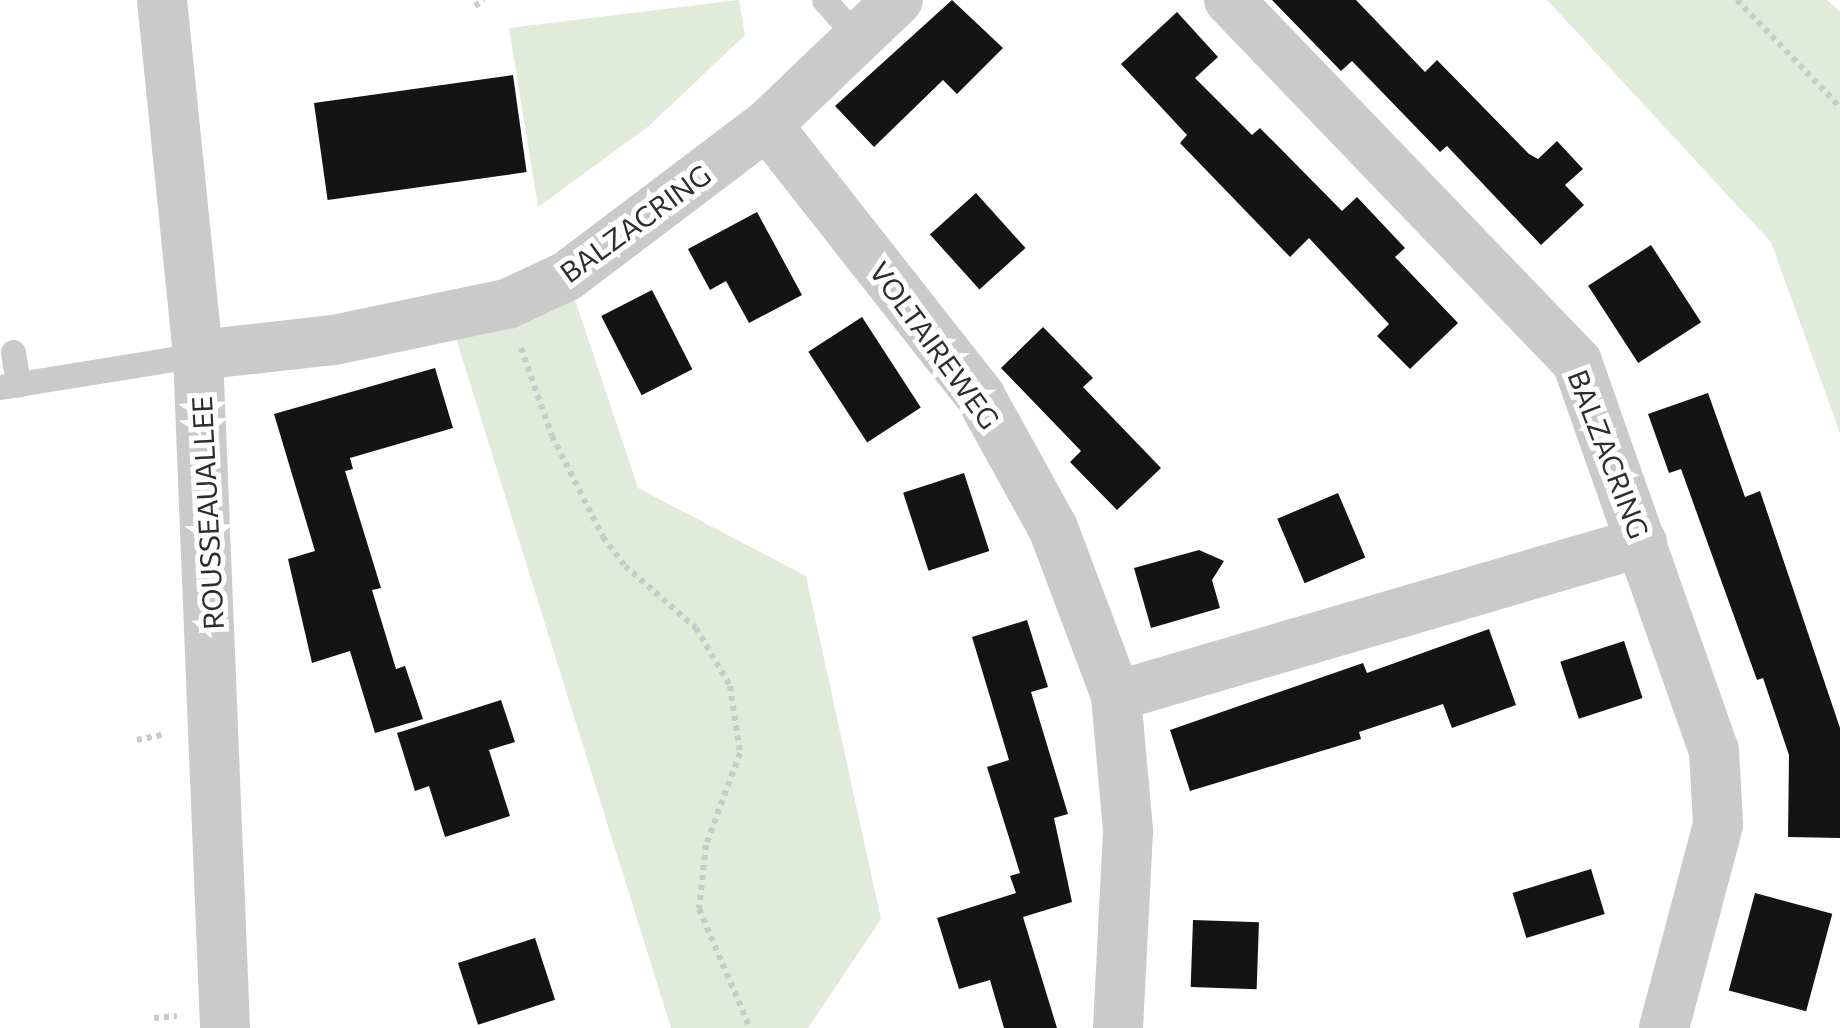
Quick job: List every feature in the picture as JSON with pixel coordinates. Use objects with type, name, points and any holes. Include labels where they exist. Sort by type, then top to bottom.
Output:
[{"type":"street","name":"ROUSSEAUALLEE","points":[[162,0],[198,355],[226,1028]]},
{"type":"street","name":"BALZACRING","points":[[198,355],[334,340],[507,304],[567,276],[767,125],[898,0]]},
{"type":"street","name":"BALZACRING","points":[[1230,0],[1577,362],[1714,750],[1718,825],[1664,1028]]},
{"type":"street","name":"VOLTAIREWEG","points":[[767,125],[980,396],[1053,528],[1116,696],[1128,831],[1118,1028]]},
{"type":"street","points":[[1116,696],[1642,542]]},
{"type":"lane","points":[[824,0],[858,38]]},
{"type":"lane","points":[[12,352],[9,386],[198,355]]},
{"type":"path","points":[[475,6],[484,0]]},
{"type":"path","points":[[1737,0],[1840,107]]},
{"type":"path","points":[[507,304],[552,436],[604,537],[625,566],[696,628],[730,686],[740,753],[706,845],[699,909],[750,1028]]},
{"type":"green space","points":[[739,0],[745,35],[649,126],[538,207],[509,28]]},
{"type":"green space","points":[[1547,0],[1827,0],[1840,12],[1840,433],[1771,242]]},
{"type":"green space","points":[[567,276],[638,488],[806,576],[881,919],[808,1028],[671,1028],[455,335]]},
{"type":"building","points":[[952,0],[1003,48],[957,94],[943,80],[874,147],[835,106]]},
{"type":"building","points":[[1272,0],[1356,0],[1425,72],[1437,60],[1529,154],[1538,159],[1557,141],[1583,169],[1565,185],[1584,205],[1541,245],[1447,146],[1440,152],[1352,61],[1341,71]]},
{"type":"building","points":[[1177,12],[1218,57],[1195,78],[1252,135],[1260,128],[1342,211],[1357,197],[1405,248],[1395,257],[1458,323],[1410,369],[1377,336],[1389,324],[1309,238],[1290,257],[1180,143],[1187,135],[1121,64]]},
{"type":"building","points":[[513,75],[527,172],[328,200],[314,103]]},
{"type":"building","points":[[976,193],[1026,248],[979,289],[930,234]]},
{"type":"building","points":[[757,212],[802,295],[749,323],[726,281],[710,290],[688,249]]},
{"type":"building","points":[[1651,245],[1701,322],[1638,363],[1588,286]]},
{"type":"building","points":[[652,290],[692,369],[642,395],[601,316]]},
{"type":"building","points":[[862,317],[921,408],[867,442],[808,352]]},
{"type":"building","points":[[1043,327],[1093,378],[1083,387],[1161,468],[1117,510],[1070,462],[1081,451],[1001,368]]},
{"type":"building","points":[[435,368],[453,428],[350,458],[353,469],[345,471],[381,588],[372,590],[396,669],[405,666],[423,719],[375,733],[350,651],[312,663],[288,559],[315,551],[274,414]]},
{"type":"building","points":[[1708,393],[1745,497],[1760,491],[1840,728],[1840,838],[1788,837],[1789,755],[1763,678],[1757,680],[1681,469],[1669,473],[1648,414]]},
{"type":"building","points":[[964,473],[989,551],[928,571],[903,493]]},
{"type":"building","points":[[1338,493],[1365,557],[1305,583],[1277,519]]},
{"type":"building","points":[[1199,550],[1224,561],[1212,580],[1220,608],[1151,628],[1134,568]]},
{"type":"building","points":[[1027,620],[1048,687],[1031,692],[1068,814],[1054,818],[1072,902],[1023,917],[1057,1028],[1004,1028],[990,980],[959,989],[937,918],[1016,893],[1010,876],[1020,873],[987,767],[1009,760],[972,637]]},
{"type":"building","points":[[1489,629],[1516,705],[1452,728],[1443,704],[1359,732],[1361,739],[1190,791],[1170,730],[1363,663],[1367,673]]},
{"type":"building","points":[[1624,641],[1643,698],[1579,719],[1560,662]]},
{"type":"building","points":[[501,700],[515,742],[489,750],[510,816],[445,837],[429,786],[415,791],[397,733]]},
{"type":"building","points":[[1591,869],[1605,914],[1526,938],[1513,893]]},
{"type":"building","points":[[1755,893],[1832,914],[1806,1011],[1729,991]]},
{"type":"building","points":[[1193,920],[1259,922],[1257,989],[1191,987]]},
{"type":"building","points":[[535,938],[555,1000],[478,1025],[458,963]]}]
